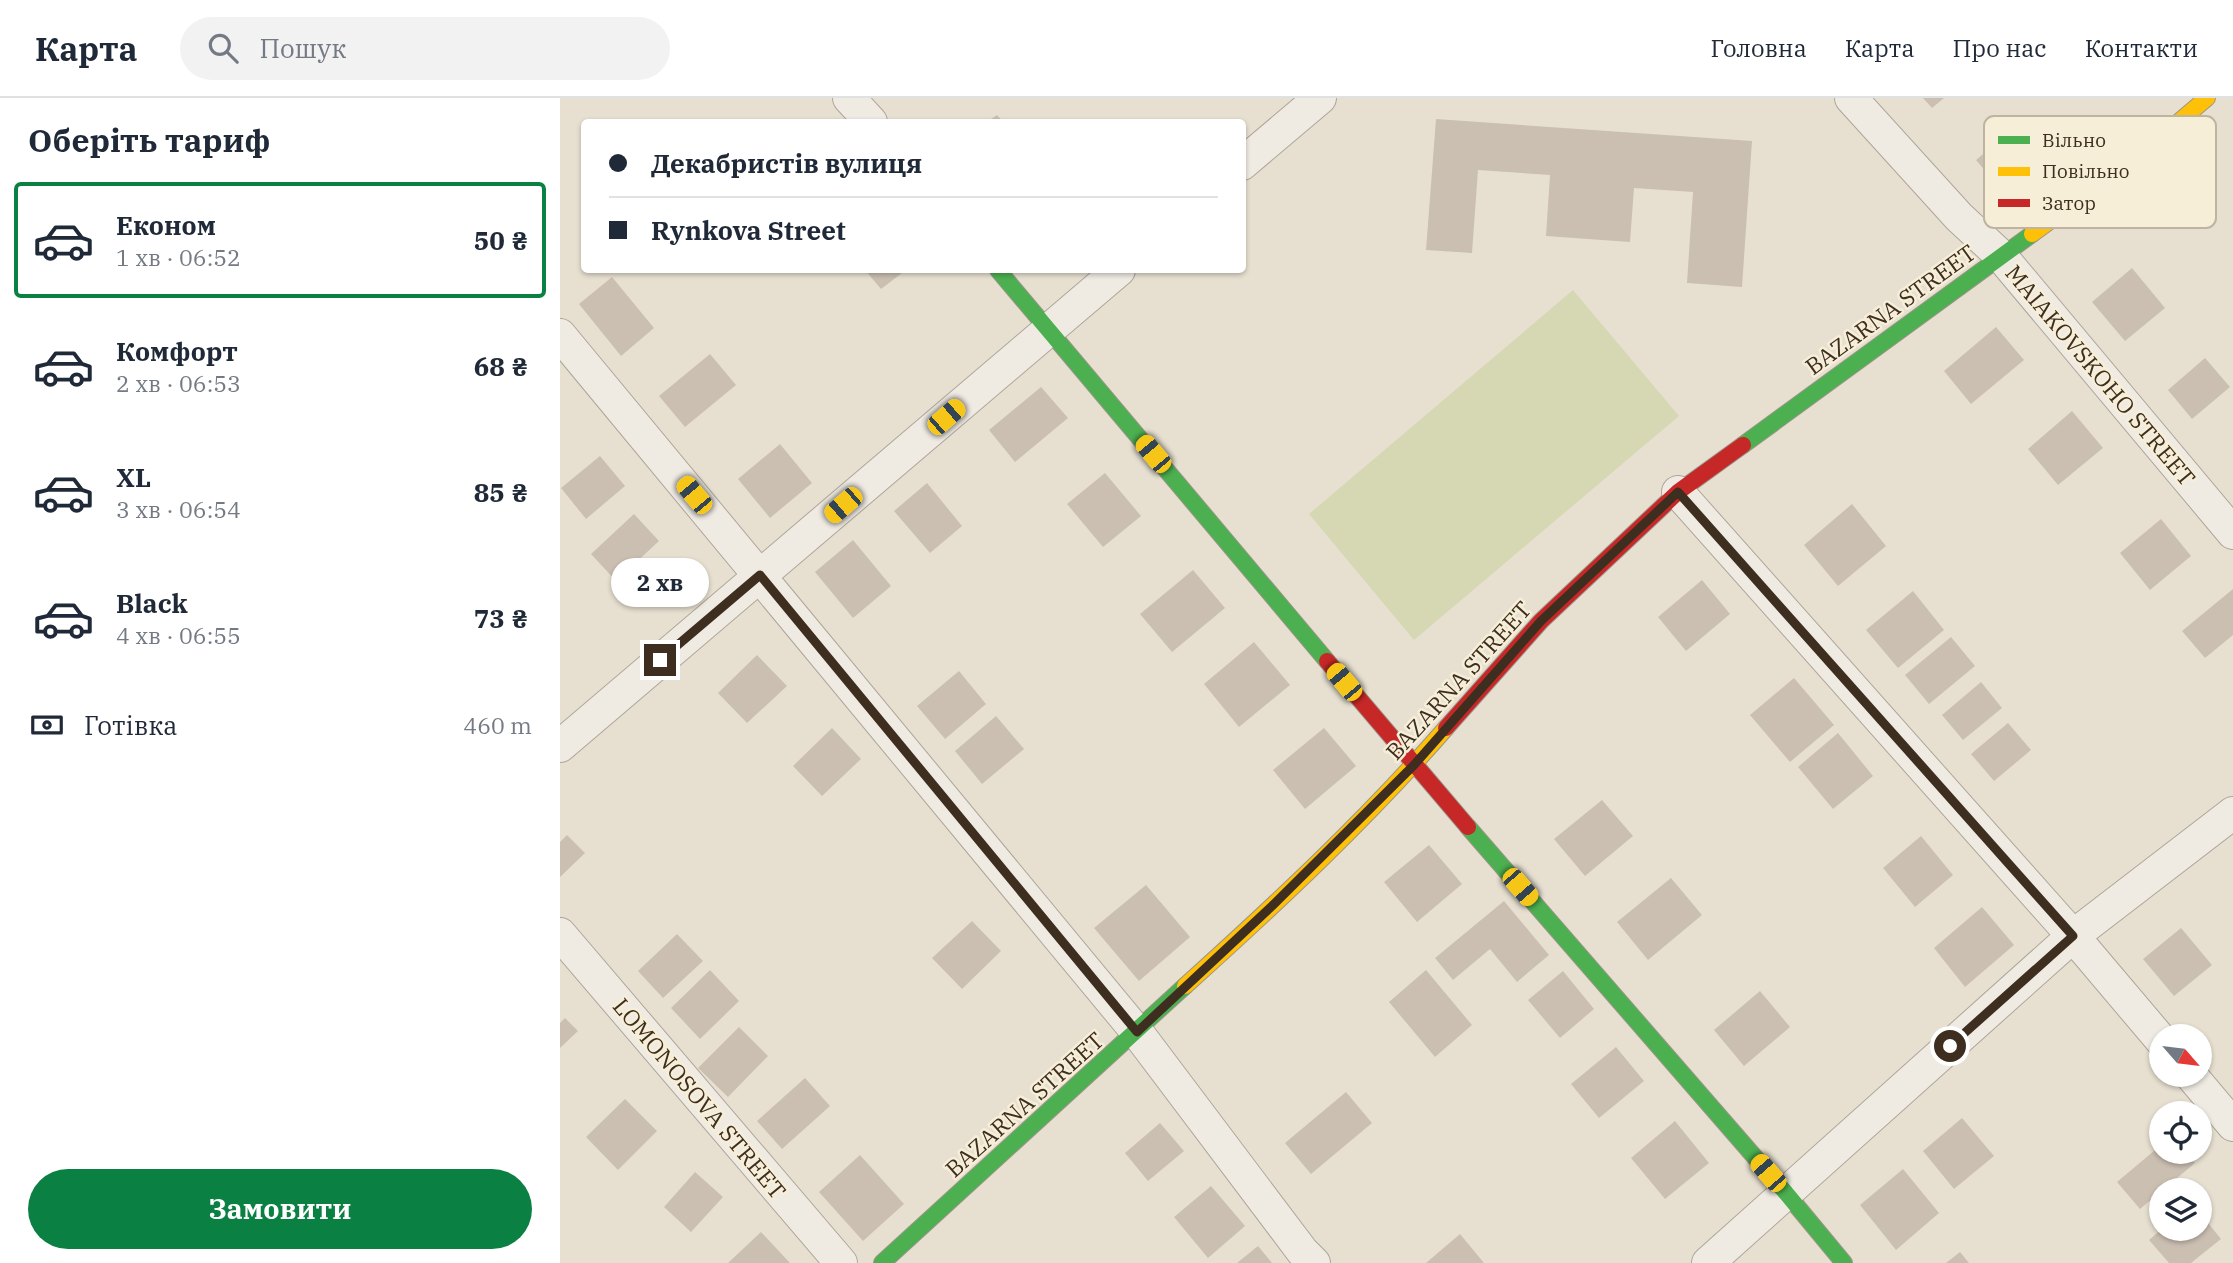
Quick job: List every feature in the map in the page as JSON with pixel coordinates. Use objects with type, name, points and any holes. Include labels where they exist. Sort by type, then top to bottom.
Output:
[{"type":"street","points":[[849,98],[867,119]]},
{"type":"street","points":[[1246,161],[1320,98]]},
{"type":"street","name":"MAIAKOVSKOHO STREET","points":[[1851,98],[1958,217],[2001,257],[2233,533]]},
{"type":"street","name":"BAZARNA STREET","points":[[2186,116],[2207,98]]},
{"type":"street","name":"BAZARNA STREET","points":[[882,1263],[1272,906],[1414,765],[1541,621],[1678,492],[2041,228]]},
{"type":"street","points":[[1001,273],[1414,765],[1844,1263]]},
{"type":"street","points":[[560,746],[1115,273]]},
{"type":"street","points":[[560,335],[1137,1032],[1302,1251],[1314,1263]]},
{"type":"street","points":[[1678,492],[2073,936],[2149,1026]]},
{"type":"street","points":[[1708,1263],[2073,936],[2233,813]]},
{"type":"street","name":"LOMONOSOVA STREET","points":[[560,934],[841,1263]]},
{"type":"street","points":[[2201,1087],[2233,1125]]},
{"type":"green space","points":[[1573,290],[1679,416],[1414,640],[1309,514]]},
{"type":"building","points":[[1923,98],[1944,98],[1932,108]]},
{"type":"building","points":[[1436,119],[1752,141],[1742,287],[1687,283],[1693,192],[1634,188],[1630,242],[1546,236],[1550,175],[1478,170],[1472,253],[1426,250]]},
{"type":"building","points":[[1984,153],[1984,169],[1976,160]]},
{"type":"building","points":[[2132,268],[2165,308],[2125,341],[2092,302]]},
{"type":"building","points":[[868,273],[902,273],[881,289]]},
{"type":"building","points":[[612,277],[654,328],[621,356],[579,304]]},
{"type":"building","points":[[1996,327],[2024,360],[1971,404],[1944,371]]},
{"type":"building","points":[[710,354],[736,385],[685,427],[659,396]]},
{"type":"building","points":[[2205,358],[2230,387],[2192,419],[2168,390]]},
{"type":"building","points":[[1041,387],[1068,418],[1015,462],[989,430]]},
{"type":"building","points":[[2072,411],[2103,448],[2058,485],[2028,449]]},
{"type":"building","points":[[780,444],[812,483],[770,518],[738,479]]},
{"type":"building","points":[[600,456],[625,486],[586,519],[561,488]]},
{"type":"building","points":[[1105,473],[1141,516],[1103,547],[1067,504]]},
{"type":"building","points":[[927,483],[962,526],[930,553],[894,511]]},
{"type":"building","points":[[1852,504],[1886,546],[1838,586],[1804,545]]},
{"type":"building","points":[[634,514],[659,541],[616,581],[591,554]]},
{"type":"building","points":[[2161,519],[2191,556],[2150,590],[2120,553]]},
{"type":"building","points":[[853,540],[891,586],[853,618],[815,572]]},
{"type":"building","points":[[1193,570],[1225,608],[1172,652],[1140,614]]},
{"type":"building","points":[[1702,580],[1730,614],[1686,651],[1658,617]]},
{"type":"building","points":[[2233,589],[2233,635],[2205,658],[2182,631]]},
{"type":"building","points":[[1913,591],[1944,630],[1898,668],[1866,630]]},
{"type":"building","points":[[1951,637],[1975,666],[1929,704],[1905,675]]},
{"type":"building","points":[[1254,642],[1290,685],[1239,727],[1204,684]]},
{"type":"building","points":[[757,655],[787,686],[747,723],[718,693]]},
{"type":"building","points":[[959,671],[986,704],[945,739],[917,706]]},
{"type":"building","points":[[1794,678],[1834,725],[1790,762],[1750,715]]},
{"type":"building","points":[[1981,682],[2002,708],[1963,740],[1942,715]]},
{"type":"building","points":[[996,716],[1024,749],[982,784],[955,751]]},
{"type":"building","points":[[2008,723],[2031,750],[1994,781],[1971,754]]},
{"type":"building","points":[[832,728],[861,759],[822,796],[793,766]]},
{"type":"building","points":[[1324,728],[1356,766],[1305,809],[1273,770]]},
{"type":"building","points":[[1838,733],[1873,776],[1833,809],[1798,767]]},
{"type":"building","points":[[1602,800],[1633,836],[1585,876],[1554,839]]},
{"type":"building","points":[[567,835],[585,853],[560,877],[560,842]]},
{"type":"building","points":[[1921,836],[1953,875],[1915,907],[1883,868]]},
{"type":"building","points":[[1429,845],[1462,884],[1417,922],[1384,882]]},
{"type":"building","points":[[1671,878],[1702,915],[1648,960],[1617,922]]},
{"type":"building","points":[[1146,885],[1190,937],[1139,981],[1094,928]]},
{"type":"building","points":[[1504,901],[1549,955],[1517,982],[1490,949],[1453,980],[1435,958]]},
{"type":"building","points":[[1982,907],[2014,945],[1965,987],[1934,948]]},
{"type":"building","points":[[972,921],[1001,951],[962,989],[932,958]]},
{"type":"building","points":[[2181,928],[2212,965],[2174,996],[2143,959]]},
{"type":"building","points":[[677,934],[703,961],[663,998],[638,971]]},
{"type":"building","points":[[710,970],[739,1001],[700,1039],[671,1008]]},
{"type":"building","points":[[1426,970],[1472,1025],[1435,1057],[1389,1002]]},
{"type":"building","points":[[1563,971],[1594,1009],[1560,1038],[1528,1000]]},
{"type":"building","points":[[1760,991],[1790,1027],[1744,1066],[1714,1030]]},
{"type":"building","points":[[565,1018],[578,1031],[560,1048],[560,1023]]},
{"type":"building","points":[[739,1027],[768,1056],[728,1097],[698,1068]]},
{"type":"building","points":[[1616,1047],[1644,1081],[1599,1118],[1571,1084]]},
{"type":"building","points":[[805,1078],[830,1106],[782,1149],[757,1121]]},
{"type":"building","points":[[1346,1092],[1372,1123],[1311,1174],[1285,1143]]},
{"type":"building","points":[[625,1099],[657,1131],[618,1170],[586,1137]]},
{"type":"building","points":[[1962,1118],[1994,1156],[1954,1189],[1923,1151]]},
{"type":"building","points":[[1675,1121],[1709,1163],[1665,1199],[1631,1158]]},
{"type":"building","points":[[1160,1123],[1184,1151],[1148,1181],[1125,1153]]},
{"type":"building","points":[[860,1155],[904,1204],[863,1241],[819,1192]]},
{"type":"building","points":[[2149,1155],[2149,1164],[2194,1164],[2177,1178],[2149,1178],[2149,1201],[2140,1209],[2117,1182]]},
{"type":"building","points":[[1903,1169],[1939,1213],[1896,1250],[1860,1205]]},
{"type":"building","points":[[695,1172],[723,1197],[691,1232],[664,1207]]},
{"type":"building","points":[[1211,1186],[1245,1226],[1208,1258],[1174,1217]]},
{"type":"building","points":[[2212,1228],[2221,1239],[2191,1263],[2169,1263],[2150,1241],[2212,1241]]},
{"type":"building","points":[[761,1232],[790,1263],[728,1263]]},
{"type":"building","points":[[1460,1234],[1484,1263],[1426,1263]]},
{"type":"building","points":[[1258,1246],[1272,1263],[1237,1263]]},
{"type":"building","points":[[1960,1252],[1969,1263],[1946,1263]]},
{"type":"traffic: fast","points":[[1743,445],[2032,234]]},
{"type":"traffic: fast","points":[[1001,273],[1327,661]]},
{"type":"traffic: fast","points":[[1468,827],[1844,1263]]},
{"type":"traffic: fast","points":[[882,1263],[1185,986]]},
{"type":"traffic: slow","points":[[2186,116],[2207,98]]},
{"type":"traffic: slow","points":[[2032,234],[2040,228]]},
{"type":"traffic: slow","points":[[1185,986],[1320,861],[1446,728]]},
{"type":"traffic: jam","points":[[1446,728],[1541,621],[1678,492],[1743,445]]},
{"type":"traffic: jam","points":[[1327,661],[1468,827]]},
{"type":"route","points":[[660,660],[760,575],[1137,1032],[1272,906],[1414,765],[1541,621],[1678,492],[2073,936],[1950,1046]]}]
